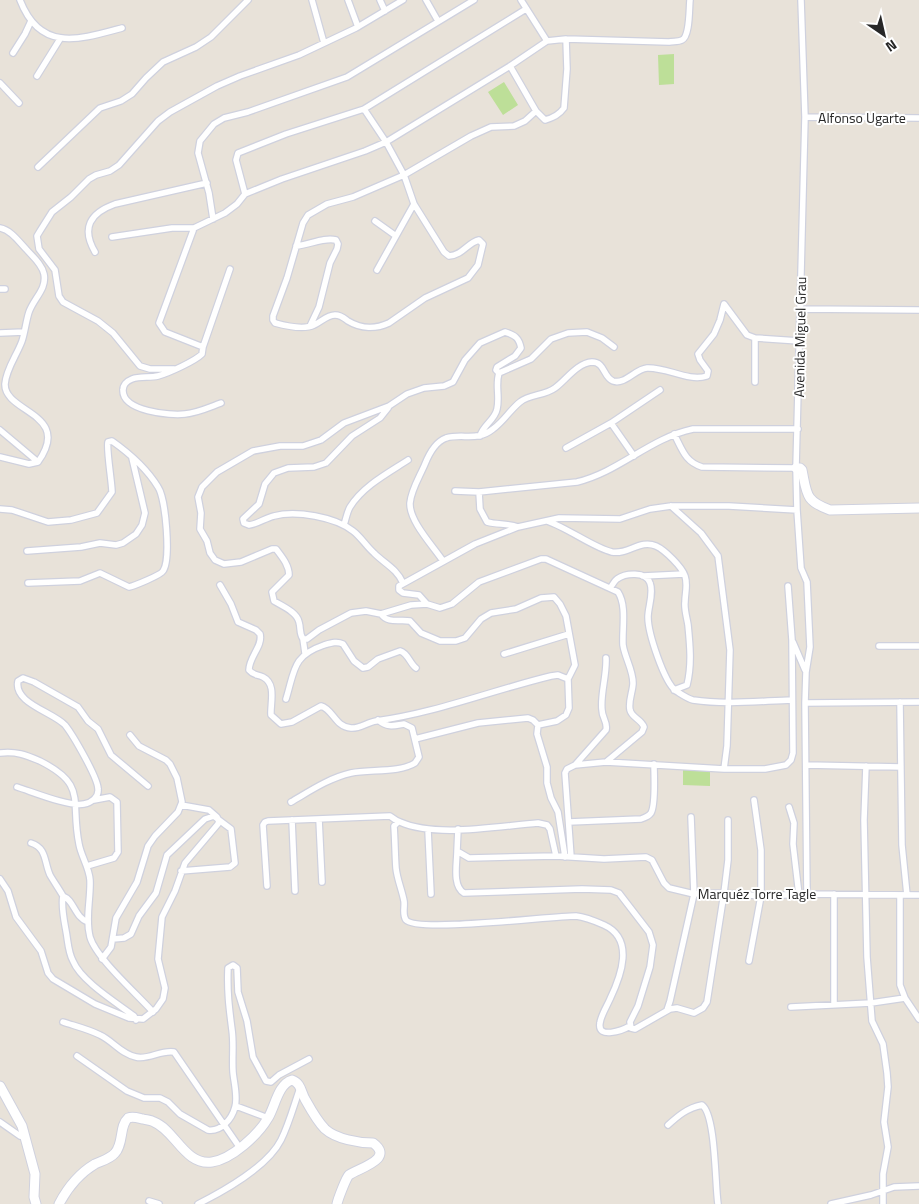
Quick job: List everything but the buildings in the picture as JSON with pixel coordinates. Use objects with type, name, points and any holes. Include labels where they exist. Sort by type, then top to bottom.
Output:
[{"type":"street","points":[[20,0],[31,21],[44,31],[60,39],[71,40],[122,28]]},
{"type":"street","points":[[38,167],[100,108],[121,101],[132,94],[163,62],[196,47],[211,37],[248,0]]},
{"type":"street","points":[[312,0],[324,43]]},
{"type":"street","points":[[348,0],[358,27]]},
{"type":"street","points":[[380,0],[385,11]]},
{"type":"street","points":[[174,369],[150,369],[140,366],[113,333],[98,321],[63,302],[59,296],[55,270],[39,249],[37,236],[40,231],[52,212],[89,179],[119,165],[158,121],[170,112],[233,79],[299,55],[358,27],[403,0]]},
{"type":"street","points":[[426,0],[438,21]]},
{"type":"street","points":[[212,219],[207,183],[198,153],[200,142],[214,124],[224,118],[248,112],[347,76],[474,0]]},
{"type":"street","points":[[521,0],[547,41]]},
{"type":"street","points":[[112,237],[172,228],[194,228],[225,214],[245,194],[386,142],[510,66],[547,41],[566,39],[669,42],[682,40],[686,37],[689,23],[690,0]]},
{"type":"street","name":"Avenida Miguel Grau","points":[[800,0],[805,117],[796,468],[801,568],[806,582],[810,647],[806,672],[805,703],[807,894]]},
{"type":"street","points":[[245,194],[236,160],[238,153],[286,134],[364,108],[526,9]]},
{"type":"street","points":[[13,53],[31,21]]},
{"type":"street","points":[[37,76],[60,39]]},
{"type":"street","points":[[510,66],[536,111],[545,120],[556,116],[564,108],[567,69],[566,39]]},
{"type":"street","points":[[0,83],[19,103]]},
{"type":"street","points":[[364,108],[386,142],[404,176],[414,204],[444,252],[447,255],[453,256],[460,254],[477,240],[482,242],[478,265],[468,278],[425,298],[382,326],[363,327],[352,323],[342,316],[336,315],[328,316],[310,326],[278,324],[273,320],[296,246],[308,215],[327,204],[353,197],[404,176],[470,136],[491,127],[514,126],[525,121],[536,111]]},
{"type":"street","name":"Alfonso Ugarte","points":[[805,117],[919,118]]},
{"type":"street","points":[[95,252],[90,244],[88,232],[96,213],[104,208],[207,183]]},
{"type":"street","points":[[377,270],[414,204]]},
{"type":"street","points":[[375,221],[396,236]]},
{"type":"street","points":[[0,228],[5,229],[14,236],[38,263],[44,275],[44,283],[29,312],[21,342],[5,382],[9,395],[34,416],[48,431],[47,445],[38,462],[29,464],[0,457]]},
{"type":"street","points":[[194,228],[159,323],[165,332],[202,347]]},
{"type":"street","points":[[296,246],[307,246],[331,239],[336,240],[338,244],[338,249],[330,263],[319,307],[310,326]]},
{"type":"street","points":[[222,403],[187,414],[167,415],[133,405],[126,400],[122,388],[133,378],[159,376],[200,356],[204,351],[202,347],[230,269]]},
{"type":"street","points":[[444,561],[414,520],[410,507],[411,499],[428,456],[439,442],[450,437],[480,436],[492,430],[521,402],[552,390],[576,370],[588,363],[600,364],[610,379],[616,382],[622,381],[638,370],[648,368],[692,377],[707,376],[708,371],[698,354],[714,334],[724,304],[746,335],[755,338],[799,341]]},
{"type":"street","points":[[800,309],[919,310]]},
{"type":"street","points":[[0,333],[24,332]]},
{"type":"street","points":[[305,653],[303,639],[300,635],[299,621],[296,615],[274,601],[272,597],[272,592],[289,575],[289,570],[284,560],[276,549],[268,550],[241,562],[224,564],[215,560],[200,529],[201,513],[198,498],[202,487],[217,472],[253,451],[280,446],[303,446],[321,440],[344,423],[389,406],[407,394],[424,388],[444,386],[453,382],[465,360],[480,343],[505,332],[515,335],[520,342],[521,348],[515,356],[497,367],[496,370],[499,372],[496,382],[497,410],[494,418],[480,436]]},
{"type":"street","points":[[499,372],[531,360],[551,339],[568,333],[587,332],[602,338],[614,348]]},
{"type":"street","points":[[755,338],[755,382]]},
{"type":"street","points":[[566,448],[611,423],[660,390]]},
{"type":"street","points":[[389,406],[380,418],[358,431],[326,463],[314,467],[288,468],[274,473],[264,487],[259,504],[243,519],[244,523],[249,525],[274,516],[296,514],[313,516],[344,526],[356,533],[373,552],[396,571],[403,583]]},
{"type":"street","points":[[611,423],[634,456]]},
{"type":"street","points":[[454,491],[479,492],[584,481],[605,472],[674,434],[693,429],[798,429]]},
{"type":"street","points":[[0,430],[38,462]]},
{"type":"street","points":[[674,434],[685,456],[692,464],[702,467],[796,468],[802,470],[809,499],[819,506],[830,510],[919,508]]},
{"type":"street","points":[[0,509],[12,510],[48,522],[71,520],[97,513],[112,492],[110,462],[106,445],[112,441],[131,456],[155,483],[162,495],[167,536],[165,569],[156,577],[145,579],[129,587],[100,573],[80,580],[28,583]]},
{"type":"street","points":[[27,551],[81,547],[100,543],[116,546],[123,544],[136,534],[144,521],[145,513],[131,456]]},
{"type":"street","points":[[344,526],[348,512],[354,503],[380,478],[408,460]]},
{"type":"street","points":[[479,492],[480,509],[487,522],[518,526]]},
{"type":"street","points":[[671,506],[701,533],[718,556],[730,650],[730,702],[724,769]]},
{"type":"street","points":[[427,604],[419,595],[403,593],[399,590],[399,586],[475,544],[518,526],[559,518],[620,519],[650,509],[671,506],[729,506],[797,510]]},
{"type":"street","points":[[547,520],[613,552],[645,544],[657,546],[679,566],[687,583],[685,603],[691,662],[687,685],[674,690]]},
{"type":"street","points":[[303,639],[307,639],[319,630],[351,613],[366,611],[381,614],[411,605],[427,604],[440,608],[452,604],[479,582],[546,559],[618,592],[621,597],[623,647],[633,682],[630,710],[633,716],[642,722],[644,727],[642,732],[606,762]]},
{"type":"street","points":[[610,588],[617,579],[631,574],[643,576],[684,574]]},
{"type":"street","points":[[643,576],[651,584],[648,615],[649,631],[655,650],[674,690],[691,700],[730,702],[792,700]]},
{"type":"street","points":[[220,585],[232,604],[238,622],[256,630],[260,634],[260,642],[254,651],[249,667],[252,674],[266,679],[270,684],[272,694],[271,712],[274,719],[281,724],[288,724],[321,706],[327,708],[339,723],[350,728],[378,720],[403,717],[551,676],[568,679]]},
{"type":"street","points":[[568,857],[569,822],[564,773],[567,768],[575,765],[606,762],[724,769],[765,769],[786,765],[791,760],[793,753],[792,640],[788,586]]},
{"type":"street","points":[[381,614],[384,618],[392,620],[410,621],[422,633],[440,641],[456,641],[465,638],[481,619],[491,613],[516,609],[540,598],[554,597],[566,616],[575,664],[568,679],[569,708],[566,715],[557,721],[538,725]]},
{"type":"street","points":[[504,654],[570,634]]},
{"type":"street","points":[[792,640],[806,672]]},
{"type":"street","points":[[286,699],[298,662],[305,653],[336,642],[343,644],[354,661],[363,668],[368,667],[378,659],[400,651],[405,653],[416,668]]},
{"type":"street","points":[[879,646],[919,646]]},
{"type":"street","points":[[575,765],[607,726],[601,708],[606,658]]},
{"type":"street","points":[[93,800],[97,796],[98,790],[96,780],[68,730],[58,719],[25,699],[18,690],[17,682],[20,679],[23,678],[34,682],[78,707],[88,721],[98,729],[111,755],[148,786]]},
{"type":"street","points":[[900,702],[903,895],[900,985],[905,998],[919,1020]]},
{"type":"street","points":[[805,703],[919,702]]},
{"type":"street","points":[[415,739],[478,723],[528,718],[538,725]]},
{"type":"street","points":[[291,802],[345,775],[413,765],[419,757],[413,730],[408,725],[402,724],[390,727],[378,720]]},
{"type":"street","points":[[538,725],[537,734],[547,767],[547,783],[551,798],[558,812],[568,857]]},
{"type":"street","points":[[102,959],[111,947],[116,918],[137,882],[148,846],[155,836],[176,815],[182,799],[177,778],[170,764],[166,760],[138,746],[130,735]]},
{"type":"street","points":[[0,753],[22,753],[58,771],[70,783],[76,805],[79,844],[90,881],[88,922],[90,936],[102,959],[153,1012]]},
{"type":"street","points":[[569,822],[641,819],[647,816],[651,812],[654,790],[654,764]]},
{"type":"street","points":[[806,765],[901,767]]},
{"type":"street","points":[[866,766],[864,820],[867,894],[866,938],[872,1022],[883,1044],[887,1072],[884,1122],[888,1147],[883,1168],[883,1204]]},
{"type":"street","points":[[17,787],[76,805],[110,797],[117,802],[118,852],[114,858],[87,866]]},
{"type":"street","points":[[749,961],[761,896],[761,850],[754,800]]},
{"type":"street","points":[[181,805],[209,810],[231,829],[235,863],[230,867],[181,871]]},
{"type":"street","points":[[789,807],[794,822],[793,844],[799,895]]},
{"type":"street","points":[[113,939],[126,937],[131,934],[139,916],[156,893],[167,855],[205,819],[214,816],[218,818]]},
{"type":"street","points":[[267,886],[263,825],[268,821],[390,816],[398,822],[428,830],[538,823],[547,825],[550,829],[556,856]]},
{"type":"street","points":[[667,1010],[694,894],[691,817]]},
{"type":"street","points":[[0,879],[8,891],[16,917],[41,950],[48,973],[53,979],[96,1004],[136,1020],[153,1012],[161,1002],[165,988],[158,960],[162,920],[186,860],[203,844],[218,824],[218,818]]},
{"type":"street","points":[[319,819],[322,882]]},
{"type":"street","points":[[292,820],[295,891]]},
{"type":"street","points":[[630,1026],[632,1029],[636,1028],[667,1010],[676,1008],[694,1013],[703,1008],[707,1002],[728,860],[728,820]]},
{"type":"street","points":[[398,822],[394,826],[396,868],[403,898],[404,916],[407,921],[420,924],[454,925],[582,916],[608,927],[619,939],[623,948],[624,962],[600,1022],[600,1027],[602,1031],[607,1033],[630,1026],[650,967],[653,945],[649,932],[622,895],[614,890],[582,889],[464,893],[458,887],[458,829]]},
{"type":"street","points":[[428,830],[431,894]]},
{"type":"street","points":[[31,843],[37,845],[44,852],[49,873],[63,896],[64,918],[70,954],[78,970],[96,987],[134,1016],[136,1020]]},
{"type":"street","name":"Marquéz Torre Tagle","points":[[457,851],[469,858],[556,856],[604,859],[646,857],[652,860],[664,883],[669,888],[694,894],[724,893],[761,896],[807,894],[919,895]]},
{"type":"street","points":[[834,894],[834,1005]]},
{"type":"street","points":[[63,896],[66,896],[79,916],[88,922]]},
{"type":"street","points":[[76,1056],[138,1096],[160,1098],[168,1102],[180,1114],[199,1126],[212,1131],[224,1125],[236,1106],[232,1031],[228,1009],[228,968],[234,965],[253,1058],[266,1081],[271,1082],[284,1072],[309,1059]]},
{"type":"street","points":[[791,1007],[871,1003],[905,998]]},
{"type":"street","points":[[63,1022],[100,1035],[125,1053],[134,1057],[144,1058],[157,1053],[174,1052],[240,1148]]},
{"type":"street","points":[[59,1204],[74,1180],[90,1167],[112,1156],[117,1151],[122,1139],[124,1123],[130,1117],[155,1122],[191,1157],[199,1161],[217,1161],[240,1148],[255,1135],[268,1118],[287,1082],[292,1080],[297,1082],[304,1098],[326,1130],[338,1136],[364,1143],[373,1143],[379,1149],[380,1155],[376,1162],[347,1178],[337,1204]]},
{"type":"street","points":[[0,1086],[22,1126],[35,1174],[34,1197],[36,1204]]},
{"type":"street","points":[[198,1204],[212,1197],[261,1164],[273,1152],[284,1134],[300,1088]]},
{"type":"street","points":[[236,1106],[268,1118]]},
{"type":"street","points":[[668,1125],[683,1112],[698,1106],[705,1107],[708,1113],[713,1143],[718,1204]]},
{"type":"street","points":[[0,1122],[20,1136],[25,1137]]},
{"type":"street","points":[[831,1204],[894,1187],[919,1186]]},
{"type":"street","points":[[149,1201],[159,1204]]},
{"type":"green space","points":[[674,54],[674,84],[659,85],[658,55]]},
{"type":"green space","points":[[504,82],[518,105],[503,115],[488,92]]},
{"type":"green space","points":[[683,769],[710,770],[710,786],[683,785]]}]
